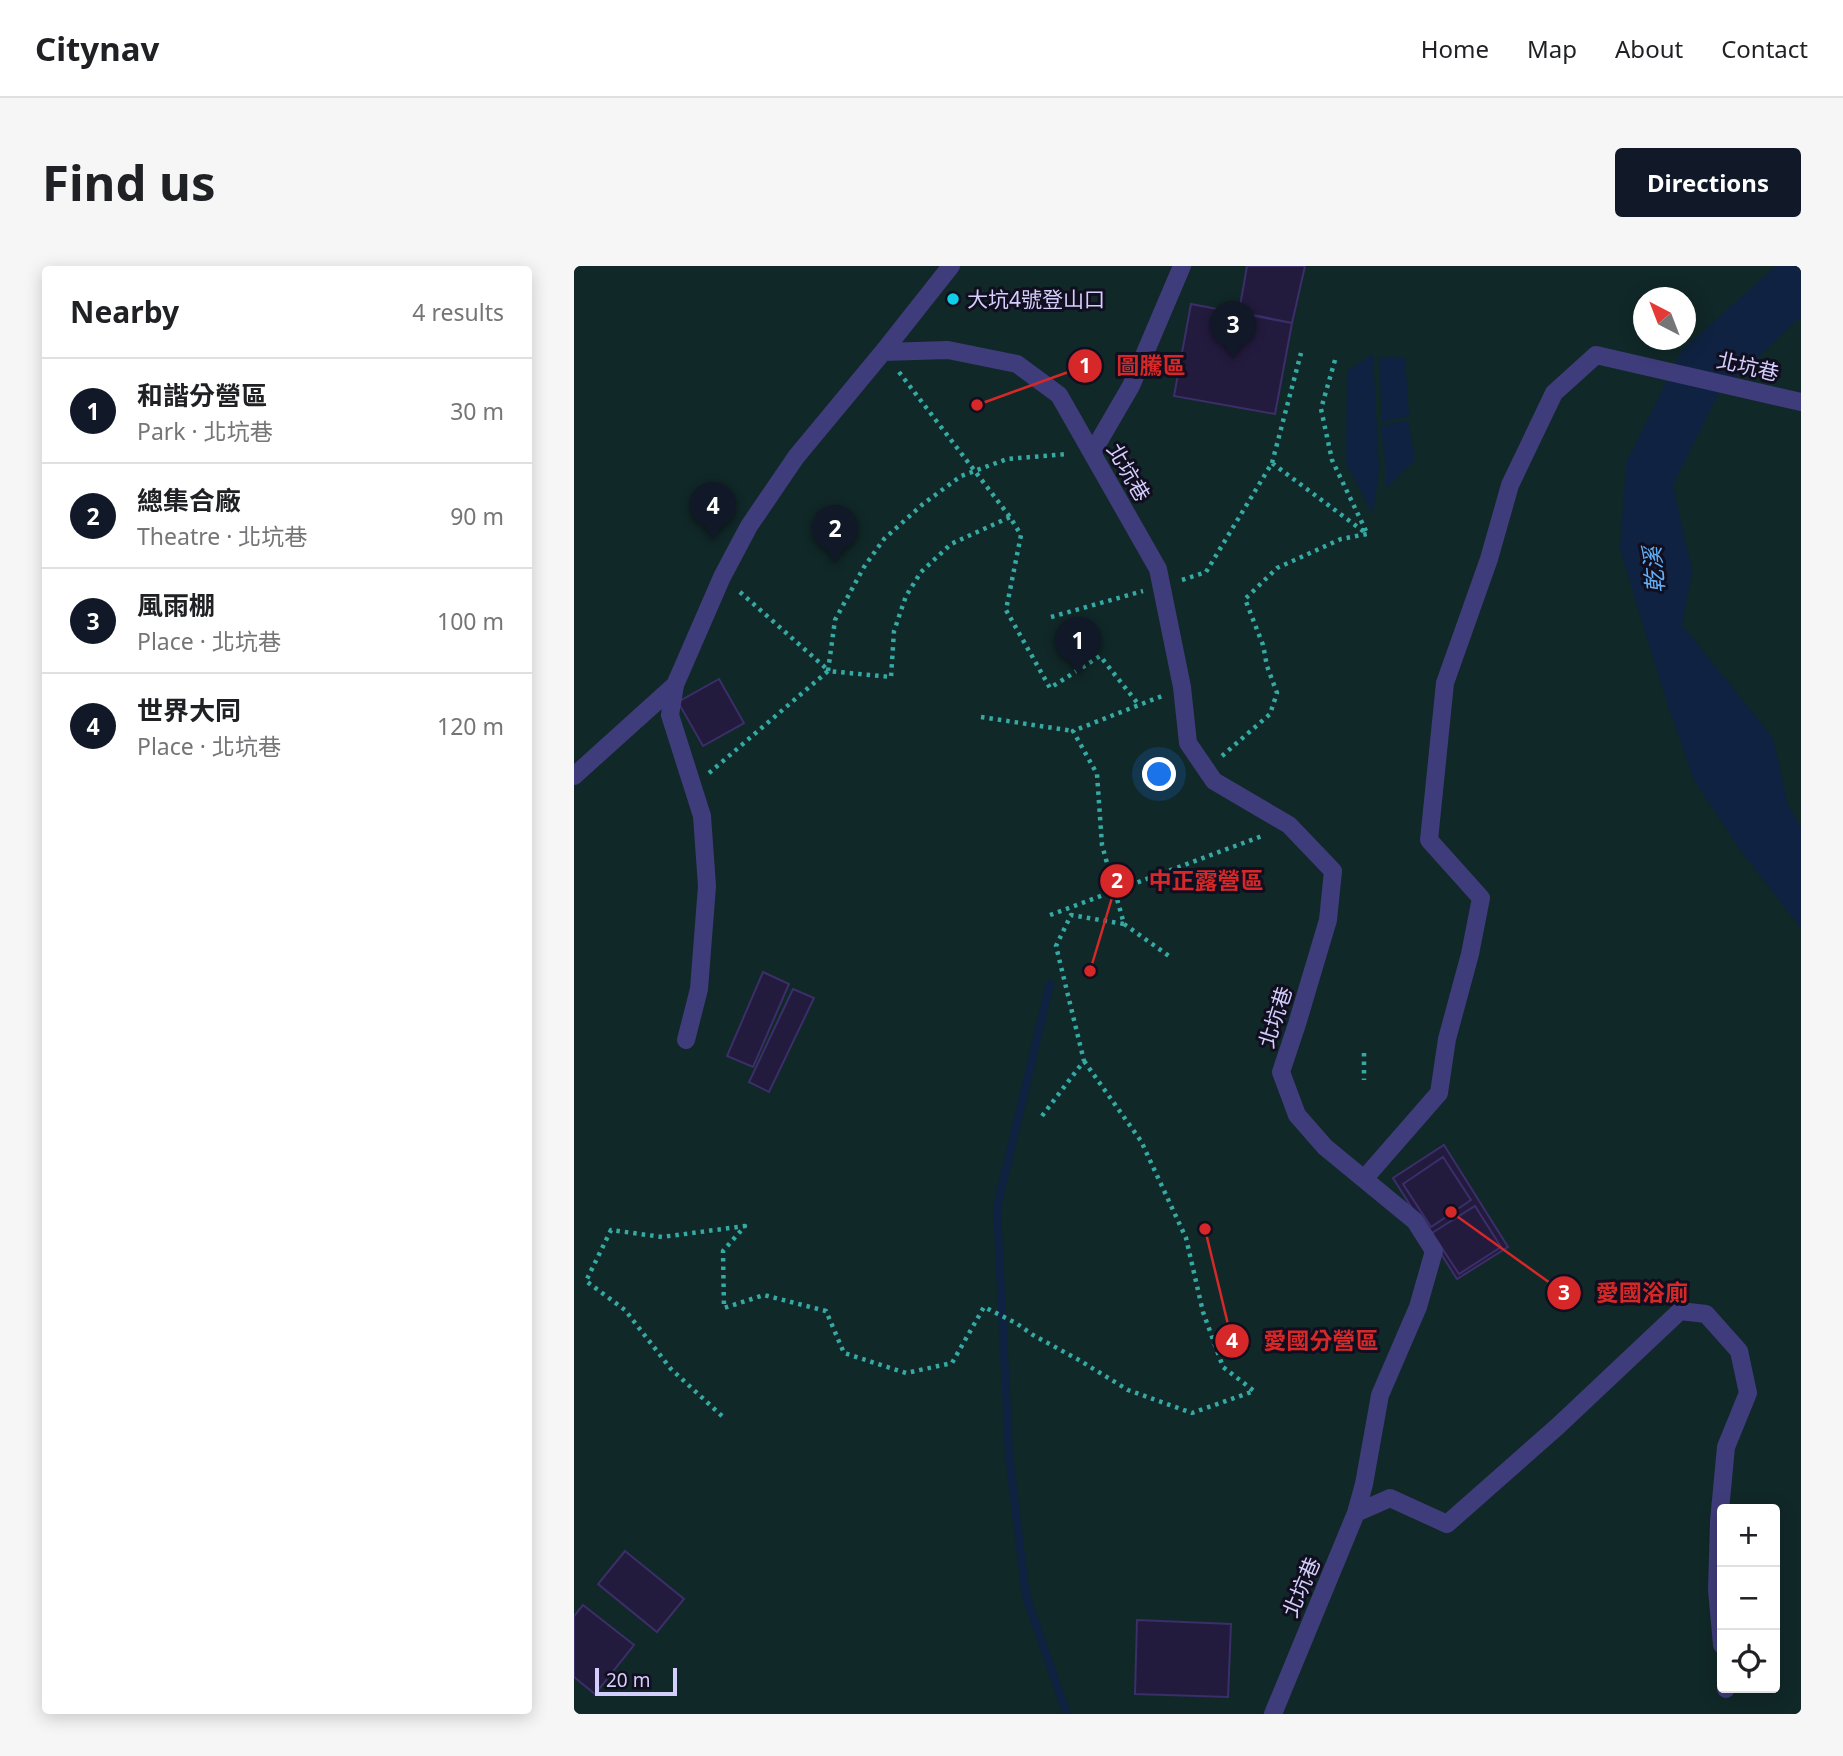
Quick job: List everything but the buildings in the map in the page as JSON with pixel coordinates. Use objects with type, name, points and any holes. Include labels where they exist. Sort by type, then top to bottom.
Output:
[{"type":"street","points":[[686,1040],[699,989],[707,886],[702,816],[670,715],[674,685],[722,577],[749,526],[796,457],[951,266]]},
{"type":"street","points":[[1092,453],[1131,386],[1182,266]]},
{"type":"street","name":"北坑巷","points":[[883,352],[948,350],[1017,364],[1059,395],[1158,569],[1182,687],[1188,743],[1214,781],[1289,825],[1333,871],[1328,920],[1281,1072],[1297,1115],[1325,1147],[1415,1221],[1434,1251],[1418,1307],[1380,1395],[1356,1513],[1272,1714]]},
{"type":"street","name":"北坑巷","points":[[1364,1179],[1440,1093],[1447,1040],[1470,954],[1481,898],[1429,840],[1445,683],[1489,559],[1510,485],[1553,393],[1595,355],[1801,402]]},
{"type":"street","points":[[574,776],[674,685]]},
{"type":"street","points":[[1356,1513],[1390,1497],[1447,1524],[1558,1426],[1680,1311],[1706,1314],[1739,1351],[1748,1393],[1726,1447],[1719,1521],[1717,1590],[1721,1630]]},
{"type":"path","points":[[883,352],[1021,535],[1006,610],[1050,688],[1100,656],[1139,705]]},
{"type":"path","points":[[1051,617],[1206,572],[1272,463],[1301,353]]},
{"type":"path","points":[[1335,360],[1321,409],[1332,460],[1367,534]]},
{"type":"path","points":[[693,787],[828,671],[835,620],[864,567],[884,538],[923,504],[961,476],[1007,459],[1092,453]]},
{"type":"path","points":[[1272,463],[1367,534]]},
{"type":"path","points":[[735,587],[828,671],[891,677],[894,631],[906,596],[920,572],[951,544],[1010,517]]},
{"type":"path","points":[[1207,771],[1270,714],[1277,693],[1263,645],[1245,599],[1277,568],[1341,539],[1367,534]]},
{"type":"path","points":[[981,717],[1073,731],[1182,687]]},
{"type":"path","points":[[1073,731],[1097,774],[1102,845],[1124,923]]},
{"type":"path","points":[[1050,915],[1289,825]]},
{"type":"path","points":[[722,1416],[671,1368],[625,1310],[586,1281],[611,1230],[662,1237],[745,1226],[723,1251],[724,1308],[764,1295],[826,1311],[844,1353],[906,1373],[952,1363],[984,1307],[1016,1323],[1128,1390],[1192,1413],[1254,1391],[1223,1367],[1203,1312],[1186,1238],[1141,1141],[1084,1061],[1056,946],[1070,915],[1124,923],[1169,956]]},
{"type":"path","points":[[1364,1053],[1364,1080]]},
{"type":"path","points":[[1042,1116],[1084,1061]]},
{"type":"green space","points":[[574,266],[1801,266],[1801,1714],[574,1714]]},
{"type":"water","name":"乾溪","points":[[1776,266],[1801,266],[1801,318],[1718,395],[1673,485],[1692,571],[1682,625],[1773,738],[1788,805],[1801,827],[1801,928],[1743,854],[1694,780],[1666,700],[1620,549],[1626,463],[1682,350],[1696,350],[1696,337]]},
{"type":"water","points":[[1373,354],[1379,471],[1373,514],[1346,463],[1347,371]]},
{"type":"water","points":[[1379,357],[1405,358],[1409,416],[1382,422]]},
{"type":"water","points":[[1408,420],[1415,460],[1385,489],[1381,426]]},
{"type":"waterway","points":[[1050,984],[997,1207],[1009,1455],[1026,1596],[1067,1714]]},
{"type":"place","name":"大坑4號登山口","points":[[953,299]]},
{"type":"place","name":"風雨棚","points":[[1233,359]]},
{"type":"place","name":"圖騰區","points":[[977,405]]},
{"type":"place","name":"世界大同","points":[[713,540]]},
{"type":"place","name":"總集合廠","points":[[835,563]]},
{"type":"place","name":"和諧分營區","points":[[1078,675]]},
{"type":"place","name":"中正露營區","points":[[1090,971]]},
{"type":"place","name":"愛國浴廁","points":[[1451,1212]]},
{"type":"place","name":"愛國分營區","points":[[1205,1229]]}]
